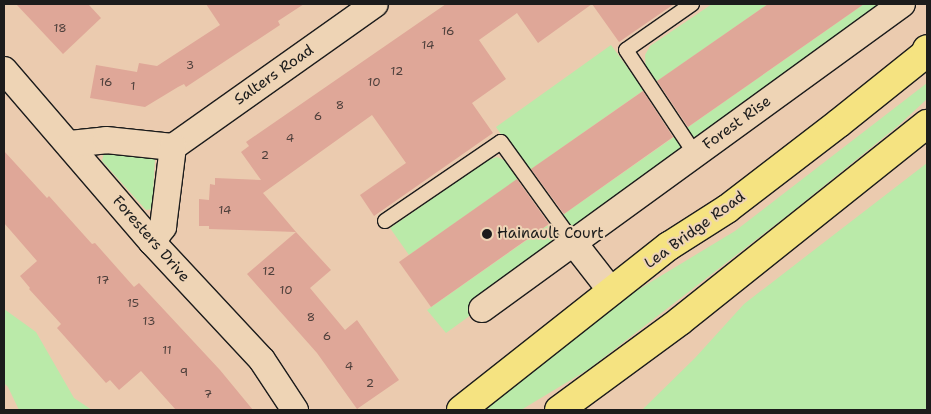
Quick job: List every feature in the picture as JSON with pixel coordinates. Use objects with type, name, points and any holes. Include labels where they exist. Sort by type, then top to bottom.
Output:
[{"type":"main road","name":"Lea Bridge Road","points":[[461,410],[669,246],[727,209],[926,53]]},
{"type":"main road","points":[[559,410],[680,321],[927,124]]},
{"type":"street","name":"Salters Road","points":[[173,147],[375,4]]},
{"type":"street","name":"Forest Rise","points":[[482,309],[902,4]]},
{"type":"street","name":"Foresters Drive","points":[[4,70],[70,144],[152,242],[262,360],[295,410]]},
{"type":"street","points":[[70,144],[106,140],[173,147],[163,227],[152,242]]},
{"type":"street","points":[[573,242],[612,292]]},
{"type":"lane","points":[[692,4],[626,50],[695,154]]},
{"type":"lane","points":[[385,220],[501,142],[573,242]]},
{"type":"green space","points":[[712,4],[768,4],[653,84],[646,73],[645,55],[650,46]]},
{"type":"green space","points":[[864,4],[901,4],[446,333],[427,310]]},
{"type":"green space","points":[[611,45],[644,90],[527,172],[496,127]]},
{"type":"green space","points":[[927,83],[927,99],[899,125],[788,215],[589,369],[521,410],[485,410],[621,300],[735,231]]},
{"type":"green space","points":[[104,152],[151,157],[155,160],[152,209],[146,210],[102,161]]},
{"type":"green space","points":[[497,157],[506,161],[518,179],[409,255],[390,228],[488,160]]},
{"type":"green space","points":[[927,163],[927,410],[642,410],[695,358],[744,304]]},
{"type":"green space","points":[[4,309],[36,332],[74,398],[92,410],[19,410],[8,387],[4,383]]},
{"type":"building","points":[[16,4],[85,4],[89,5],[101,18],[63,54]]},
{"type":"building","points":[[206,4],[304,4],[278,21],[280,25],[186,87],[184,84],[145,107],[90,98],[96,65],[137,72],[139,63],[157,66],[220,25]]},
{"type":"building","points":[[446,4],[592,4],[538,43],[517,13],[479,40],[506,79],[472,103],[493,133],[374,216],[360,195],[406,163],[372,115],[263,193],[296,232],[209,229],[209,226],[199,226],[199,199],[209,200],[210,184],[215,185],[215,178],[261,180],[241,152],[249,146],[246,142]]},
{"type":"building","points":[[592,4],[674,4],[619,42]]},
{"type":"building","points":[[768,4],[864,4],[688,127],[657,81]]},
{"type":"building","name":"Hainault Court","points":[[643,91],[673,137],[564,214],[531,169]]},
{"type":"building","points":[[4,151],[47,198],[49,196],[92,244],[95,243],[134,287],[139,283],[220,370],[253,410],[176,410],[141,371],[119,390],[110,380],[106,383],[57,328],[61,324],[29,289],[20,276],[37,261],[4,223]]},
{"type":"building","name":"Hainault Court","points":[[517,179],[549,224],[431,307],[399,262]]},
{"type":"building","points":[[296,232],[331,270],[310,288],[345,330],[357,320],[399,380],[357,409],[317,353],[247,274]]},
{"type":"place","name":"Hainault Court","points":[[487,234]]}]
